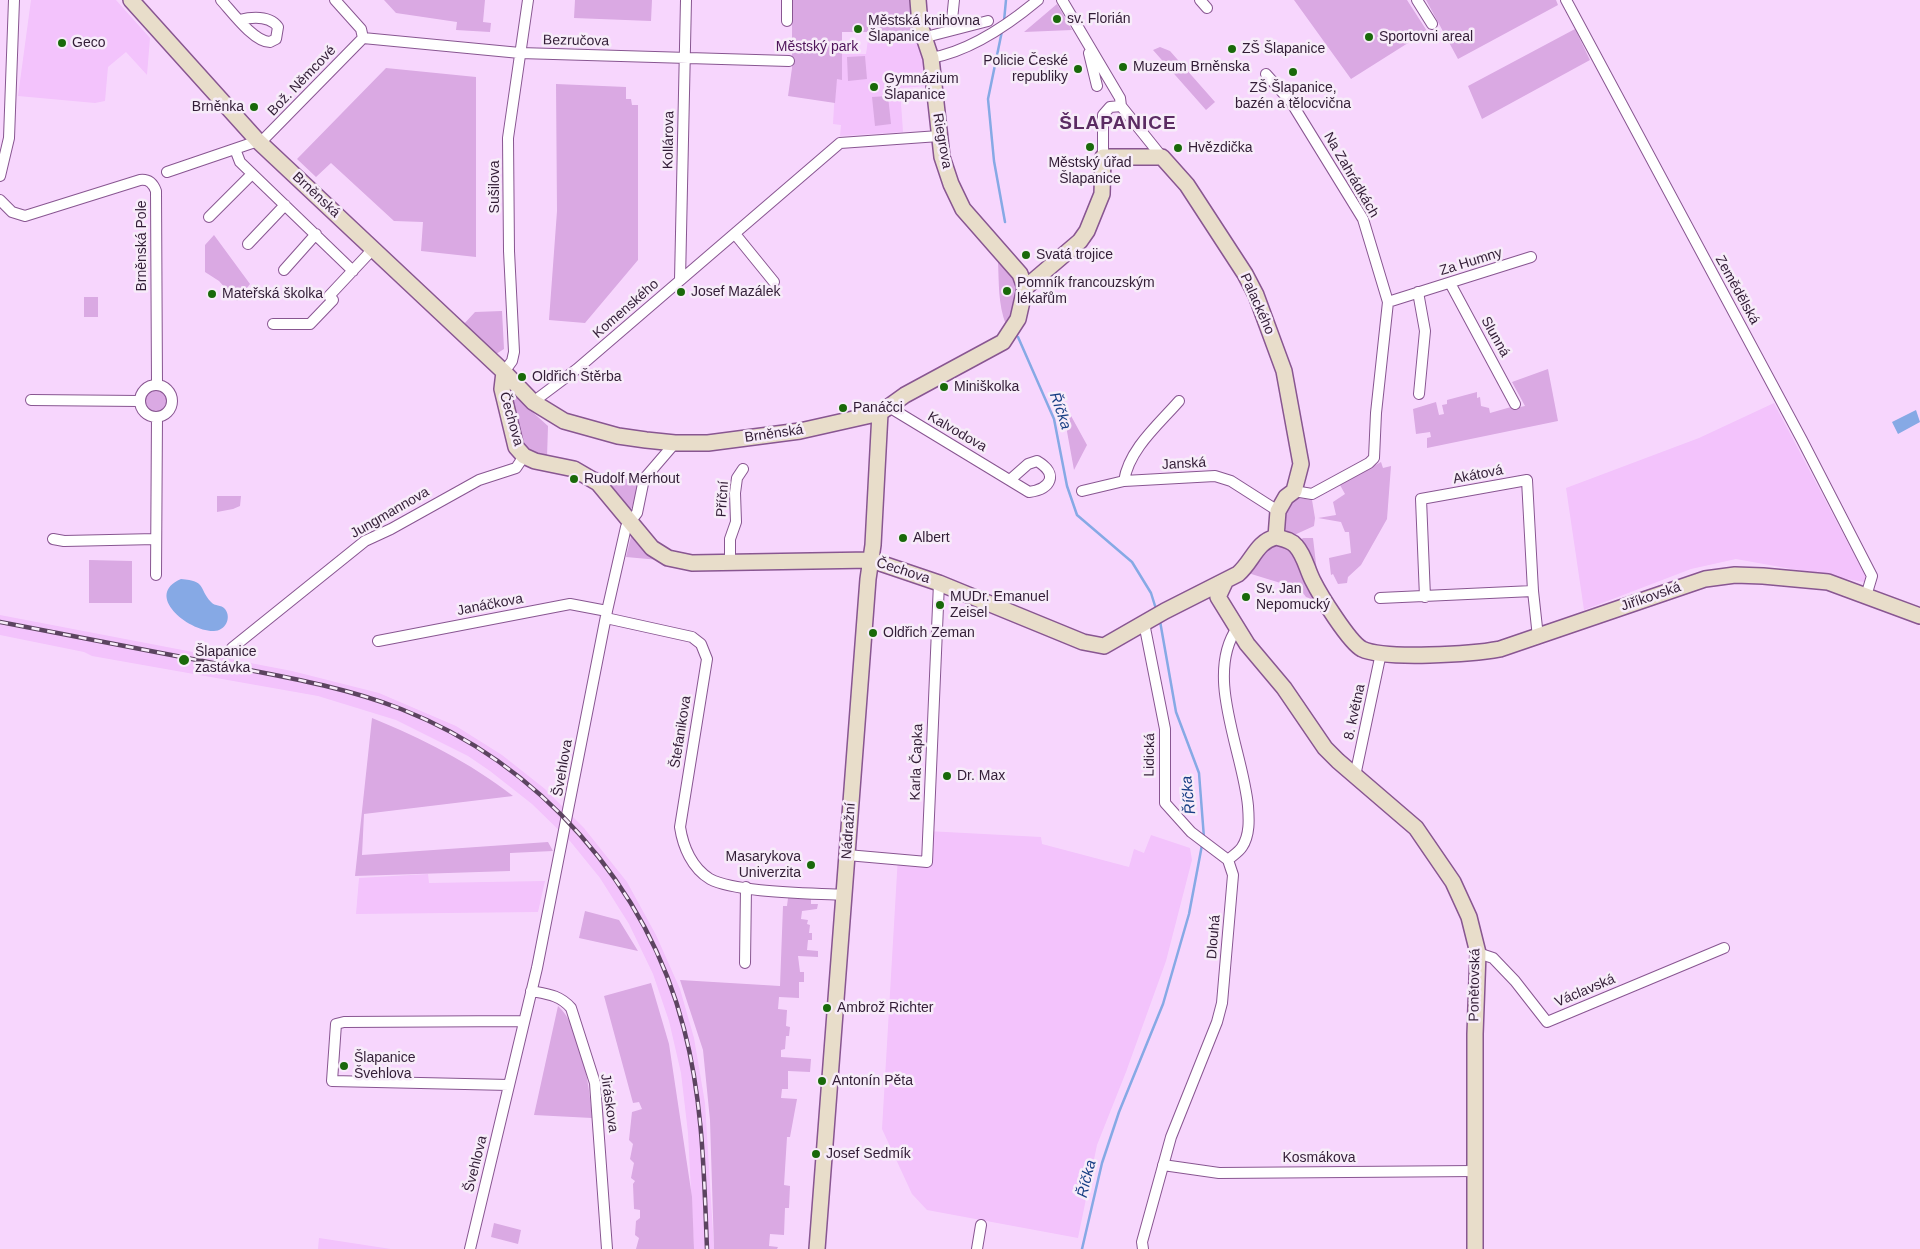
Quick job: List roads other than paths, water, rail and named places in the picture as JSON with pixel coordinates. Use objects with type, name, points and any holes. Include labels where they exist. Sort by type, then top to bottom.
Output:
[{"type":"street","points":[[0,176],[9,138],[14,0]]},
{"type":"street","name":"Brněnská","points":[[131,0],[167,47],[259,142],[504,372],[533,402],[551,415],[576,425],[618,436],[675,443],[708,443],[800,431],[884,410],[905,395],[1003,342],[1018,319],[1025,288]]},
{"type":"street","points":[[221,0],[239,20]]},
{"type":"street","points":[[335,0],[361,28],[363,38]]},
{"type":"street","name":"Sušilova","points":[[504,372],[512,361],[514,352],[509,251],[508,138],[528,0]]},
{"type":"street","name":"Kollárova","points":[[680,280],[686,0]]},
{"type":"street","points":[[786,21],[787,0]]},
{"type":"street","name":"Riegrova","points":[[918,0],[920,24],[931,58],[942,157],[963,209],[1020,274],[1025,288]]},
{"type":"street","points":[[950,30],[954,0]]},
{"type":"street","points":[[931,58],[945,55],[993,32],[1009,23],[1038,0]]},
{"type":"street","points":[[1062,0],[1120,98],[1121,106],[1162,157]]},
{"type":"street","points":[[1200,0],[1207,8]]},
{"type":"street","points":[[1417,0],[1432,24]]},
{"type":"street","name":"Zemědělská","points":[[1566,0],[1798,431],[1872,576],[1866,596]]},
{"type":"street","points":[[926,38],[988,21]]},
{"type":"street","name":"Bezručova","points":[[363,38],[520,54],[789,61]]},
{"type":"street","name":"Bož. Němcové","points":[[259,142],[363,38]]},
{"type":"street","points":[[1087,45],[1097,86]]},
{"type":"street","name":"Na Zahrádkách","points":[[1266,74],[1291,102],[1363,219],[1388,302],[1376,413],[1374,458],[1369,463],[1312,494],[1294,491]]},
{"type":"street","points":[[1025,288],[1080,241],[1086,231],[1102,194],[1103,115],[1110,107],[1121,106]]},
{"type":"street","name":"Komenského","points":[[533,402],[578,369],[840,143],[939,136]]},
{"type":"street","points":[[167,172],[259,142]]},
{"type":"street","name":"Brněnská","points":[[235,150],[240,162],[352,270]]},
{"type":"street","points":[[1103,157],[1162,157]]},
{"type":"street","name":"Palackého","points":[[1162,157],[1188,185],[1245,274],[1256,295],[1284,371],[1301,464],[1300,474],[1294,491]]},
{"type":"street","points":[[209,217],[252,174]]},
{"type":"street","name":"Brněnská Pole","points":[[0,200],[12,212],[25,216],[140,180],[148,180],[153,184],[156,191],[157,384]]},
{"type":"street","name":"Brněnská","points":[[248,244],[285,206]]},
{"type":"street","points":[[284,270],[316,234]]},
{"type":"street","points":[[735,234],[774,282]]},
{"type":"street","points":[[273,324],[310,324],[333,300],[329,296],[373,249]]},
{"type":"street","name":"Za Humny","points":[[1418,292],[1531,257]]},
{"type":"street","name":"Slunná","points":[[1450,283],[1515,404]]},
{"type":"street","points":[[1388,302],[1418,292],[1425,331],[1419,394]]},
{"type":"street","name":"Čechova","points":[[504,372],[502,389],[516,447],[524,456],[535,461],[574,469],[598,482],[652,548],[668,558],[692,563],[871,560],[939,583],[1083,642],[1104,646],[1165,611],[1238,574],[1247,566],[1257,547],[1265,540],[1276,537]]},
{"type":"street","points":[[157,384],[169,391],[172,401],[166,414],[157,417],[142,411],[139,401],[143,391],[157,384]]},
{"type":"street","points":[[31,400],[139,401]]},
{"type":"street","points":[[1124,481],[1125,471],[1137,448],[1179,401]]},
{"type":"street","name":"Kalvodova","points":[[884,410],[1011,479]]},
{"type":"street","name":"Nádražní","points":[[817,1249],[884,410]]},
{"type":"street","points":[[156,575],[157,417]]},
{"type":"street","points":[[630,520],[637,513],[644,479],[675,443]]},
{"type":"street","name":"Jungmannova","points":[[232,648],[365,541],[391,529],[479,480],[516,468],[524,456]]},
{"type":"street","name":"Příční","points":[[730,562],[730,538],[736,522],[734,493],[737,478],[743,469]]},
{"type":"street","name":"Janská","points":[[1082,491],[1124,481],[1215,476],[1231,481],[1278,511]]},
{"type":"street","name":"Akátová","points":[[1425,597],[1421,499],[1526,480],[1532,591],[1538,637]]},
{"type":"street","points":[[1276,537],[1278,511],[1286,497],[1294,491]]},
{"type":"street","name":"Švehlova","points":[[470,1249],[531,991],[558,867],[606,614],[630,520]]},
{"type":"street","name":"Jiříkovská","points":[[1276,537],[1288,540],[1297,546],[1313,581],[1356,645],[1372,652],[1474,653],[1500,649],[1705,579],[1735,575],[1828,582],[1920,616]]},
{"type":"street","points":[[53,539],[64,541],[156,539]]},
{"type":"street","points":[[1225,582],[1218,597],[1233,622],[1222,667],[1223,685],[1246,792],[1249,818],[1242,847],[1228,860]]},
{"type":"street","name":"Karla Čapka","points":[[847,855],[927,862],[937,593],[939,583]]},
{"type":"street","points":[[1380,598],[1532,591]]},
{"type":"street","points":[[1186,601],[1201,599],[1211,602],[1221,608],[1233,622]]},
{"type":"street","name":"Janáčkova","points":[[378,641],[570,604],[606,614]]},
{"type":"street","name":"Štefanikova","points":[[606,614],[692,637],[701,644],[707,659],[680,828],[682,843],[692,862],[710,878],[730,886],[844,895]]},
{"type":"street","name":"Lidická","points":[[1147,622],[1165,729],[1165,803],[1191,832],[1228,860]]},
{"type":"street","name":"Ponětovská","points":[[1233,622],[1248,644],[1284,688],[1325,748],[1416,828],[1435,854],[1462,899],[1478,953],[1474,1034],[1475,1249]]},
{"type":"street","name":"8. května","points":[[1355,776],[1382,653]]},
{"type":"street","name":"Dlouhá","points":[[1140,1247],[1171,1136],[1217,1022],[1222,1003],[1233,875],[1228,860]]},
{"type":"street","points":[[745,962],[746,887]]},
{"type":"street","name":"Václavská","points":[[1478,953],[1493,958],[1547,1022],[1724,948]]},
{"type":"street","name":"Jiráskova","points":[[531,991],[564,1000],[571,1008],[595,1084],[607,1249]]},
{"type":"street","points":[[509,1085],[332,1081],[336,1024],[353,1021],[524,1021]]},
{"type":"street","name":"Kosmákova","points":[[1163,1165],[1219,1173],[1476,1171]]},
{"type":"street","points":[[977,1249],[981,1225]]},
{"type":"water","points":[[1916,410],[1920,422],[1898,434],[1892,422]]},
{"type":"water","points":[[181,579],[198,583],[213,604],[222,606],[225,609],[228,616],[226,623],[221,629],[214,631],[204,630],[193,626],[174,611],[168,603],[167,594],[170,586]]},
{"type":"waterway","name":"Říčka","points":[[1004,21],[1006,0]]},
{"type":"waterway","name":"Říčka","points":[[1002,31],[988,99],[994,161],[1005,222]]},
{"type":"waterway","name":"Říčka","points":[[1018,337],[1054,419],[1067,486],[1077,515],[1132,562],[1151,593],[1156,609]]},
{"type":"waterway","name":"Říčka","points":[[1160,621],[1176,712],[1199,773],[1204,838]]},
{"type":"waterway","name":"Říčka","points":[[1082,1249],[1102,1163],[1119,1112],[1163,1004],[1189,914],[1202,845]]},
{"type":"railway","points":[[0,622],[287,677],[379,701],[451,732],[498,762],[541,796],[580,835],[615,879],[644,926],[667,976],[684,1029],[695,1083],[702,1138],[707,1249]]},
{"type":"place","name":"sv. Florián","points":[[1057,19]]},
{"type":"place","name":"Městská knihovna Šlapanice","points":[[858,29]]},
{"type":"place","name":"Sportovni areal","points":[[1369,37]]},
{"type":"place","name":"Geco","points":[[62,43]]},
{"type":"place","name":"ZŠ Šlapanice","points":[[1232,49]]},
{"type":"place","name":"Muzeum Brněnska","points":[[1123,67]]},
{"type":"place","name":"Policie České republiky","points":[[1078,69]]},
{"type":"place","name":"ZŠ Šlapanice, bazén a tělocvična","points":[[1293,72]]},
{"type":"place","name":"Gymnázium Šlapanice","points":[[874,87]]},
{"type":"place","name":"Brněnka","points":[[254,107]]},
{"type":"place","name":"Městský úřad Šlapanice","points":[[1090,147]]},
{"type":"place","name":"Hvězdička","points":[[1178,148]]},
{"type":"place","name":"Svatá trojice","points":[[1026,255]]},
{"type":"place","name":"Pomník francouzským lékařům","points":[[1007,291]]},
{"type":"place","name":"Josef Mazálek","points":[[681,292]]},
{"type":"place","name":"Mateřská školka","points":[[212,294]]},
{"type":"place","name":"Oldřich Štěrba","points":[[522,377]]},
{"type":"place","name":"Miniškolka","points":[[944,387]]},
{"type":"place","name":"Panáčci","points":[[843,408]]},
{"type":"place","name":"Rudolf Merhout","points":[[574,479]]},
{"type":"place","name":"Albert","points":[[903,538]]},
{"type":"place","name":"Sv. Jan Nepomucký","points":[[1246,597]]},
{"type":"place","name":"MUDr. Emanuel Zeisel","points":[[940,605]]},
{"type":"place","name":"Oldřich Zeman","points":[[873,633]]},
{"type":"place","name":"Šlapanice zastávka","points":[[184,660]]},
{"type":"place","name":"Dr. Max","points":[[947,776]]},
{"type":"place","name":"Masarykova Univerzita","points":[[811,865]]},
{"type":"place","name":"Ambrož Richter","points":[[827,1008]]},
{"type":"place","name":"Šlapanice Švehlova","points":[[344,1066]]},
{"type":"place","name":"Antonín Pěta","points":[[822,1081]]},
{"type":"place","name":"Josef Sedmík","points":[[816,1154]]},
{"type":"district","name":"ŠLAPANICE","points":[[1118,124]]},
{"type":"park label","name":"Městský park","points":[[817,47]]}]
